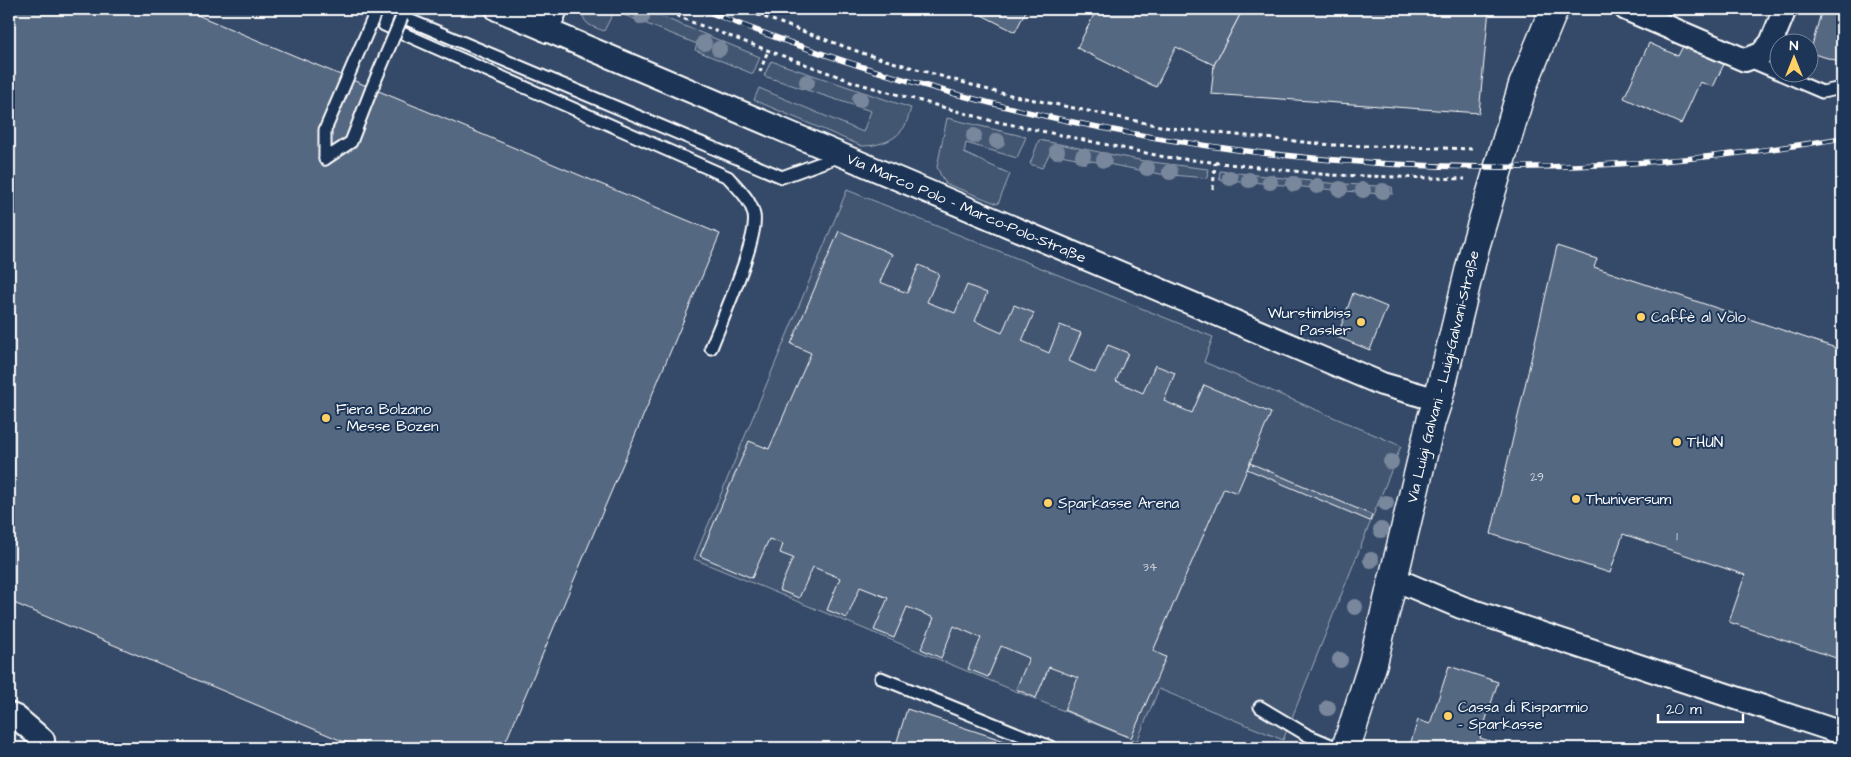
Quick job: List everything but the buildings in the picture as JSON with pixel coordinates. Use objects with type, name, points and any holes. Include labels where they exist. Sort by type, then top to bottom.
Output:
[{"type":"main road","name":"Via Luigi Galvani - Luigi-Galvani-Straße","points":[[1346,748],[1373,663],[1430,420],[1438,400],[1475,247],[1523,85],[1554,9]]},
{"type":"street","name":"Via Marco Polo - Marco-Polo-Straße","points":[[497,9],[1382,384],[1438,400]]},
{"type":"street","points":[[547,31],[556,9]]},
{"type":"street","points":[[1626,9],[1745,60],[1761,54],[1771,43],[1785,9]]},
{"type":"street","points":[[1392,578],[1461,607],[1842,732]]},
{"type":"street","points":[[9,714],[16,717],[43,740],[43,748]]},
{"type":"lane","points":[[376,9],[325,130],[324,159],[351,142],[402,17],[782,177],[841,155]]},
{"type":"lane","points":[[391,9],[384,25],[728,177],[745,196],[754,216],[753,238],[711,348]]},
{"type":"lane","points":[[1745,60],[1822,92],[1842,88]]},
{"type":"lane","points":[[881,678],[1053,748]]},
{"type":"lane","points":[[1260,707],[1307,735],[1338,748]]},
{"type":"path","points":[[662,9],[694,23],[856,82],[989,120],[1165,157],[1330,175],[1495,180]]},
{"type":"path","points":[[742,9],[865,54],[996,92],[1170,128],[1332,145],[1504,150]]},
{"type":"path","points":[[760,72],[768,50]]},
{"type":"path","points":[[1213,189],[1215,163]]},
{"type":"shaded area","points":[[9,9],[1842,9],[1842,748],[9,748]]},
{"type":"shaded area","points":[[582,9],[643,9],[760,57],[753,74],[695,50],[697,44],[614,11],[604,31],[595,28],[586,22]]},
{"type":"shaded area","points":[[771,61],[911,108],[904,128],[894,138],[878,144],[862,146],[754,100],[759,88],[863,132],[871,111],[764,76]]},
{"type":"shaded area","points":[[947,118],[1026,137],[1017,158],[966,143],[964,153],[1010,174],[998,204],[947,184],[942,178],[937,167]]},
{"type":"shaded area","points":[[1039,140],[1144,161],[1208,169],[1207,178],[1160,174],[1050,153],[1042,168],[1030,164]]},
{"type":"shaded area","points":[[1220,171],[1329,183],[1392,187],[1393,194],[1219,179]]},
{"type":"shaded area","name":"Sparkasse Arena","points":[[847,190],[1213,337],[1204,362],[1401,446],[1283,740],[1159,689],[1137,741],[694,559]]},
{"type":"railway","points":[[701,9],[838,59],[978,100],[1120,131],[1263,153],[1407,165],[1552,166],[1697,158],[1842,138]]},
{"type":"place","name":"Caffè al Volo","points":[[1641,317]]},
{"type":"place","name":"Wurstimbiss Passler","points":[[1361,322]]},
{"type":"place","name":"Fiera Bolzano - Messe Bozen","points":[[326,418]]},
{"type":"place","name":"THUN","points":[[1677,442]]},
{"type":"place","name":"Thuniversum","points":[[1576,499]]},
{"type":"place","name":"Sparkasse Arena","points":[[1048,503]]},
{"type":"place","name":"Cassa di Risparmio - Sparkasse","points":[[1448,716]]}]
